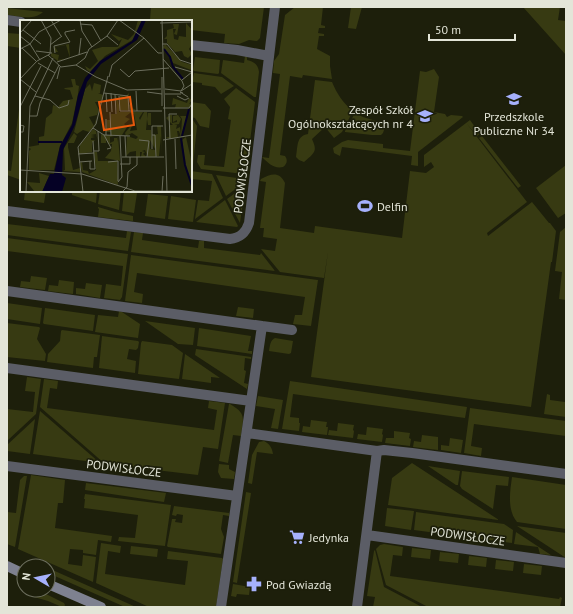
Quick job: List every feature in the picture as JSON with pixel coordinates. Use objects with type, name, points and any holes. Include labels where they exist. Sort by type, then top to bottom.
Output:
[{"type":"street","name":"PODWISŁOCZE","points":[[7,211],[230,239],[235,239],[243,234],[249,223],[275,7]]},
{"type":"street","points":[[7,20],[20,22]]},
{"type":"street","points":[[192,44],[269,56]]},
{"type":"street","points":[[7,291],[292,330]]},
{"type":"street","points":[[221,607],[262,326]]},
{"type":"street","points":[[7,368],[251,401]]},
{"type":"street","points":[[247,433],[377,451],[384,450],[412,453],[566,474]]},
{"type":"street","points":[[357,607],[377,451]]},
{"type":"street","name":"PODWISŁOCZE","points":[[7,466],[237,496]]},
{"type":"street","name":"PODWISŁOCZE","points":[[367,535],[566,563]]},
{"type":"street","points":[[56,587],[101,607]]},
{"type":"green space","points":[[151,7],[264,7],[260,38],[257,41],[249,40],[239,44],[224,43],[225,34],[192,30],[192,20],[150,20]]},
{"type":"green space","points":[[295,7],[323,7],[321,25],[325,26],[325,28],[319,28],[318,33],[324,34],[324,36],[319,36],[317,49],[330,56],[332,79],[303,75],[302,78],[290,76],[280,155],[285,156],[287,162],[283,167],[277,167],[262,157],[269,158],[280,74],[273,73],[274,61],[279,54],[285,15]]},
{"type":"green space","points":[[351,7],[362,7],[356,29],[348,28]]},
{"type":"green space","points":[[523,7],[560,7],[558,20],[566,21],[566,55]]},
{"type":"green space","points":[[7,8],[43,12],[35,16],[21,17],[7,15]]},
{"type":"green space","points":[[7,33],[20,34],[20,48],[7,46]]},
{"type":"green space","points":[[245,56],[247,57],[247,60],[258,67],[259,72],[256,97],[221,73],[223,60],[244,63]]},
{"type":"green space","points":[[195,57],[220,60],[219,73],[194,71]]},
{"type":"green space","points":[[434,69],[439,77],[434,112],[445,114],[447,117],[451,115],[463,117],[418,152],[418,166],[411,165],[412,156],[342,147],[340,156],[334,153],[333,148],[348,140],[383,144],[383,148],[410,151],[420,71],[426,72]]},
{"type":"green space","points":[[194,73],[222,77],[234,86],[221,94],[215,87],[192,82]]},
{"type":"green space","points":[[315,80],[332,82],[346,105],[353,111],[342,132],[334,138],[325,127],[312,139],[315,150],[304,162],[296,157],[299,139],[308,134]]},
{"type":"green space","points":[[236,88],[255,102],[246,173],[201,169],[197,162],[198,155],[205,155],[204,165],[224,167],[231,120],[228,119],[230,107],[224,99]]},
{"type":"green space","points":[[20,102],[20,180],[7,175],[7,170],[11,171]]},
{"type":"green space","points":[[192,102],[205,104],[211,111],[209,128],[200,126],[195,118],[192,117]]},
{"type":"green space","points":[[355,113],[386,124],[383,133],[381,135],[372,135],[345,132]]},
{"type":"green space","points":[[192,120],[197,126],[192,166]]},
{"type":"green space","points":[[470,120],[480,134],[477,136],[467,124],[527,202],[487,233],[488,236],[532,202],[556,231],[531,407],[311,377],[328,252],[324,278],[280,272],[261,249],[275,251],[277,239],[263,237],[264,228],[260,228],[266,182],[260,181],[261,179],[268,176],[277,175],[283,179],[285,183],[280,228],[314,233],[315,226],[402,238],[410,171],[426,173],[434,167],[431,162],[424,167],[424,155]]},
{"type":"green space","points":[[482,136],[521,186],[518,188],[479,138]]},
{"type":"green space","points":[[566,165],[566,213],[558,218],[536,188]]},
{"type":"green space","points":[[192,171],[212,174],[223,198],[195,219],[198,200],[209,201],[212,181],[192,179]]},
{"type":"green space","points":[[216,175],[245,179],[245,182],[226,196]]},
{"type":"green space","points":[[245,186],[240,223],[227,199]]},
{"type":"green space","points":[[25,192],[46,192],[44,203],[24,200]]},
{"type":"green space","points":[[72,192],[97,192],[96,203],[72,195]]},
{"type":"green space","points":[[100,192],[121,192],[119,210],[98,204]]},
{"type":"green space","points":[[124,192],[137,193],[134,213],[122,211]]},
{"type":"green space","points":[[148,194],[168,196],[165,219],[145,216]]},
{"type":"green space","points":[[171,196],[196,200],[193,222],[168,219]]},
{"type":"green space","points":[[225,200],[238,226],[237,227],[196,222]]},
{"type":"green space","points":[[98,207],[133,216],[133,221],[98,217]]},
{"type":"green space","points":[[7,224],[126,238],[127,231],[131,232],[128,251],[7,235]]},
{"type":"green space","points":[[566,227],[566,300],[559,299],[562,272],[555,271],[560,232]]},
{"type":"green space","points":[[134,232],[143,233],[142,240],[198,248],[199,241],[204,241],[204,248],[260,255],[261,253],[275,271],[131,252]]},
{"type":"green space","points":[[7,238],[128,254],[122,297],[120,300],[104,298],[106,284],[121,286],[123,266],[7,251]]},
{"type":"green space","points":[[131,255],[318,280],[311,326],[293,324],[295,315],[302,315],[305,297],[137,273],[134,292],[143,294],[142,303],[125,301]]},
{"type":"green space","points":[[31,276],[47,278],[45,290],[20,287],[21,281],[30,282]]},
{"type":"green space","points":[[59,280],[74,282],[73,294],[48,291],[49,285],[58,286]]},
{"type":"green space","points":[[86,283],[102,285],[100,298],[76,294],[76,288],[85,289]]},
{"type":"green space","points":[[7,303],[42,308],[40,324],[7,319]]},
{"type":"green space","points":[[238,307],[254,309],[253,318],[236,316]]},
{"type":"green space","points":[[45,308],[95,315],[93,331],[44,324]]},
{"type":"green space","points":[[119,311],[140,324],[138,338],[95,332],[98,315],[118,317]]},
{"type":"green space","points":[[145,321],[195,328],[193,345],[178,344]]},
{"type":"green space","points":[[7,323],[40,328],[37,339],[46,354],[45,361],[7,357]]},
{"type":"green space","points":[[199,328],[251,336],[248,351],[252,351],[252,354],[197,346]]},
{"type":"green space","points":[[62,330],[100,335],[97,357],[94,357],[93,368],[47,362],[48,354],[60,341]]},
{"type":"green space","points":[[102,336],[139,342],[136,350],[129,349],[127,359],[136,361],[135,373],[99,368]]},
{"type":"green space","points":[[275,338],[293,341],[291,353],[269,351],[271,342]]},
{"type":"green space","points":[[142,341],[172,345],[183,353],[179,379],[138,374]]},
{"type":"green space","points":[[196,349],[251,357],[251,359],[245,358],[244,370],[246,371],[244,383],[248,384],[247,389],[195,355]]},
{"type":"green space","points":[[185,354],[220,378],[211,377],[211,383],[182,379]]},
{"type":"green space","points":[[27,377],[41,379],[36,414],[7,441],[7,409],[33,412],[35,392],[25,391]]},
{"type":"green space","points":[[44,379],[58,381],[57,389],[50,388],[47,408],[214,430],[217,410],[208,408],[209,401],[225,403],[218,449],[203,447],[198,475],[105,464],[40,407]]},
{"type":"green space","points":[[290,381],[467,407],[465,418],[293,394],[290,417],[299,418],[299,431],[282,429]]},
{"type":"green space","points":[[547,394],[550,395],[550,400],[565,402],[566,398],[566,417],[544,414]]},
{"type":"green space","points":[[258,396],[283,400],[278,429],[271,428],[275,409],[256,406]]},
{"type":"green space","points":[[229,404],[239,411],[243,417],[243,421],[241,436],[233,435],[228,463],[219,461]]},
{"type":"green space","points":[[470,408],[566,421],[566,436],[474,424],[471,446],[482,448],[481,456],[464,453]]},
{"type":"green space","points":[[40,411],[100,463],[33,454]]},
{"type":"green space","points":[[35,419],[30,454],[7,451],[7,445]]},
{"type":"green space","points":[[311,420],[327,422],[327,435],[302,432],[303,426],[310,427]]},
{"type":"green space","points":[[338,423],[354,425],[353,438],[328,435],[329,430],[337,431]]},
{"type":"green space","points":[[367,427],[383,429],[382,442],[357,439],[358,434],[366,435]]},
{"type":"green space","points":[[394,431],[410,433],[410,446],[385,443],[386,438],[394,438]]},
{"type":"green space","points":[[422,435],[438,437],[438,450],[413,447],[414,441],[421,442]]},
{"type":"green space","points":[[450,438],[463,440],[461,453],[441,450],[441,445],[449,446]]},
{"type":"green space","points":[[264,441],[268,443],[273,454],[257,452],[252,484],[248,483],[252,455],[259,442]]},
{"type":"green space","points":[[412,463],[499,520],[388,505],[392,478]]},
{"type":"green space","points":[[219,464],[229,465],[229,469],[235,472],[234,479],[221,478],[218,472]]},
{"type":"green space","points":[[428,466],[460,471],[458,485],[456,485]]},
{"type":"green space","points":[[462,471],[509,477],[508,486],[496,485],[493,509],[462,489],[460,486]]},
{"type":"green space","points":[[31,475],[65,480],[63,503],[58,503],[55,528],[112,536],[111,542],[98,540],[96,555],[83,553],[83,550],[70,549],[68,564],[82,566],[83,555],[96,557],[93,582],[56,566],[56,558],[38,558],[18,549]]},
{"type":"green space","points":[[24,476],[27,476],[15,547],[7,544],[7,512],[16,513],[20,480]]},
{"type":"green space","points":[[512,477],[566,485],[566,529],[517,522],[510,506]]},
{"type":"green space","points":[[86,483],[166,493],[164,502],[85,490]]},
{"type":"green space","points":[[246,492],[251,493],[237,583],[233,582]]},
{"type":"green space","points":[[85,494],[171,505],[165,546],[118,541],[119,537],[135,538],[138,515],[84,508]]},
{"type":"green space","points":[[174,506],[229,513],[229,516],[223,515],[221,529],[224,537],[221,554],[167,546],[172,519],[176,519],[175,522],[182,523],[183,515],[172,515]]},
{"type":"green space","points":[[387,508],[414,511],[411,530],[385,526]]},
{"type":"green space","points":[[416,512],[504,524],[513,530],[512,543],[414,530]]},
{"type":"green space","points":[[517,526],[566,533],[566,558]]},
{"type":"green space","points":[[516,532],[551,555],[540,554],[538,547],[514,544]]},
{"type":"green space","points":[[101,543],[121,546],[120,553],[108,551],[105,574],[185,585],[188,561],[167,559],[168,551],[222,558],[216,607],[149,607],[96,583]]},
{"type":"green space","points":[[384,544],[403,547],[402,556],[393,555],[390,576],[559,599],[560,597],[562,598],[560,607],[428,607],[386,585],[376,549],[380,545]]},
{"type":"green space","points":[[131,546],[158,549],[157,557],[130,554]]},
{"type":"green space","points":[[412,548],[431,550],[430,559],[411,557]]},
{"type":"green space","points":[[375,550],[384,587],[422,607],[373,607],[375,597],[367,596]]},
{"type":"green space","points":[[440,552],[459,554],[458,563],[439,561]]},
{"type":"green space","points":[[469,556],[487,558],[486,567],[468,565]]},
{"type":"green space","points":[[496,560],[514,562],[513,571],[495,569]]},
{"type":"green space","points":[[524,564],[542,566],[541,575],[523,573]]},
{"type":"green space","points":[[56,572],[136,607],[125,607],[56,577]]},
{"type":"green space","points":[[233,584],[250,587],[249,595],[237,594],[236,597],[231,596]]},
{"type":"green space","points":[[38,598],[54,598],[65,605],[62,607]]},
{"type":"place","name":"Przedszkole Publiczne Nr 34","points":[[514,99]]},
{"type":"place","name":"Zespół Szkół Ogólnokształcących nr 4","points":[[425,116]]},
{"type":"place","name":"Delfin","points":[[365,206]]},
{"type":"place","name":"Jedynka","points":[[297,537]]},
{"type":"place","name":"Pod Gwiazdą","points":[[254,584]]}]
